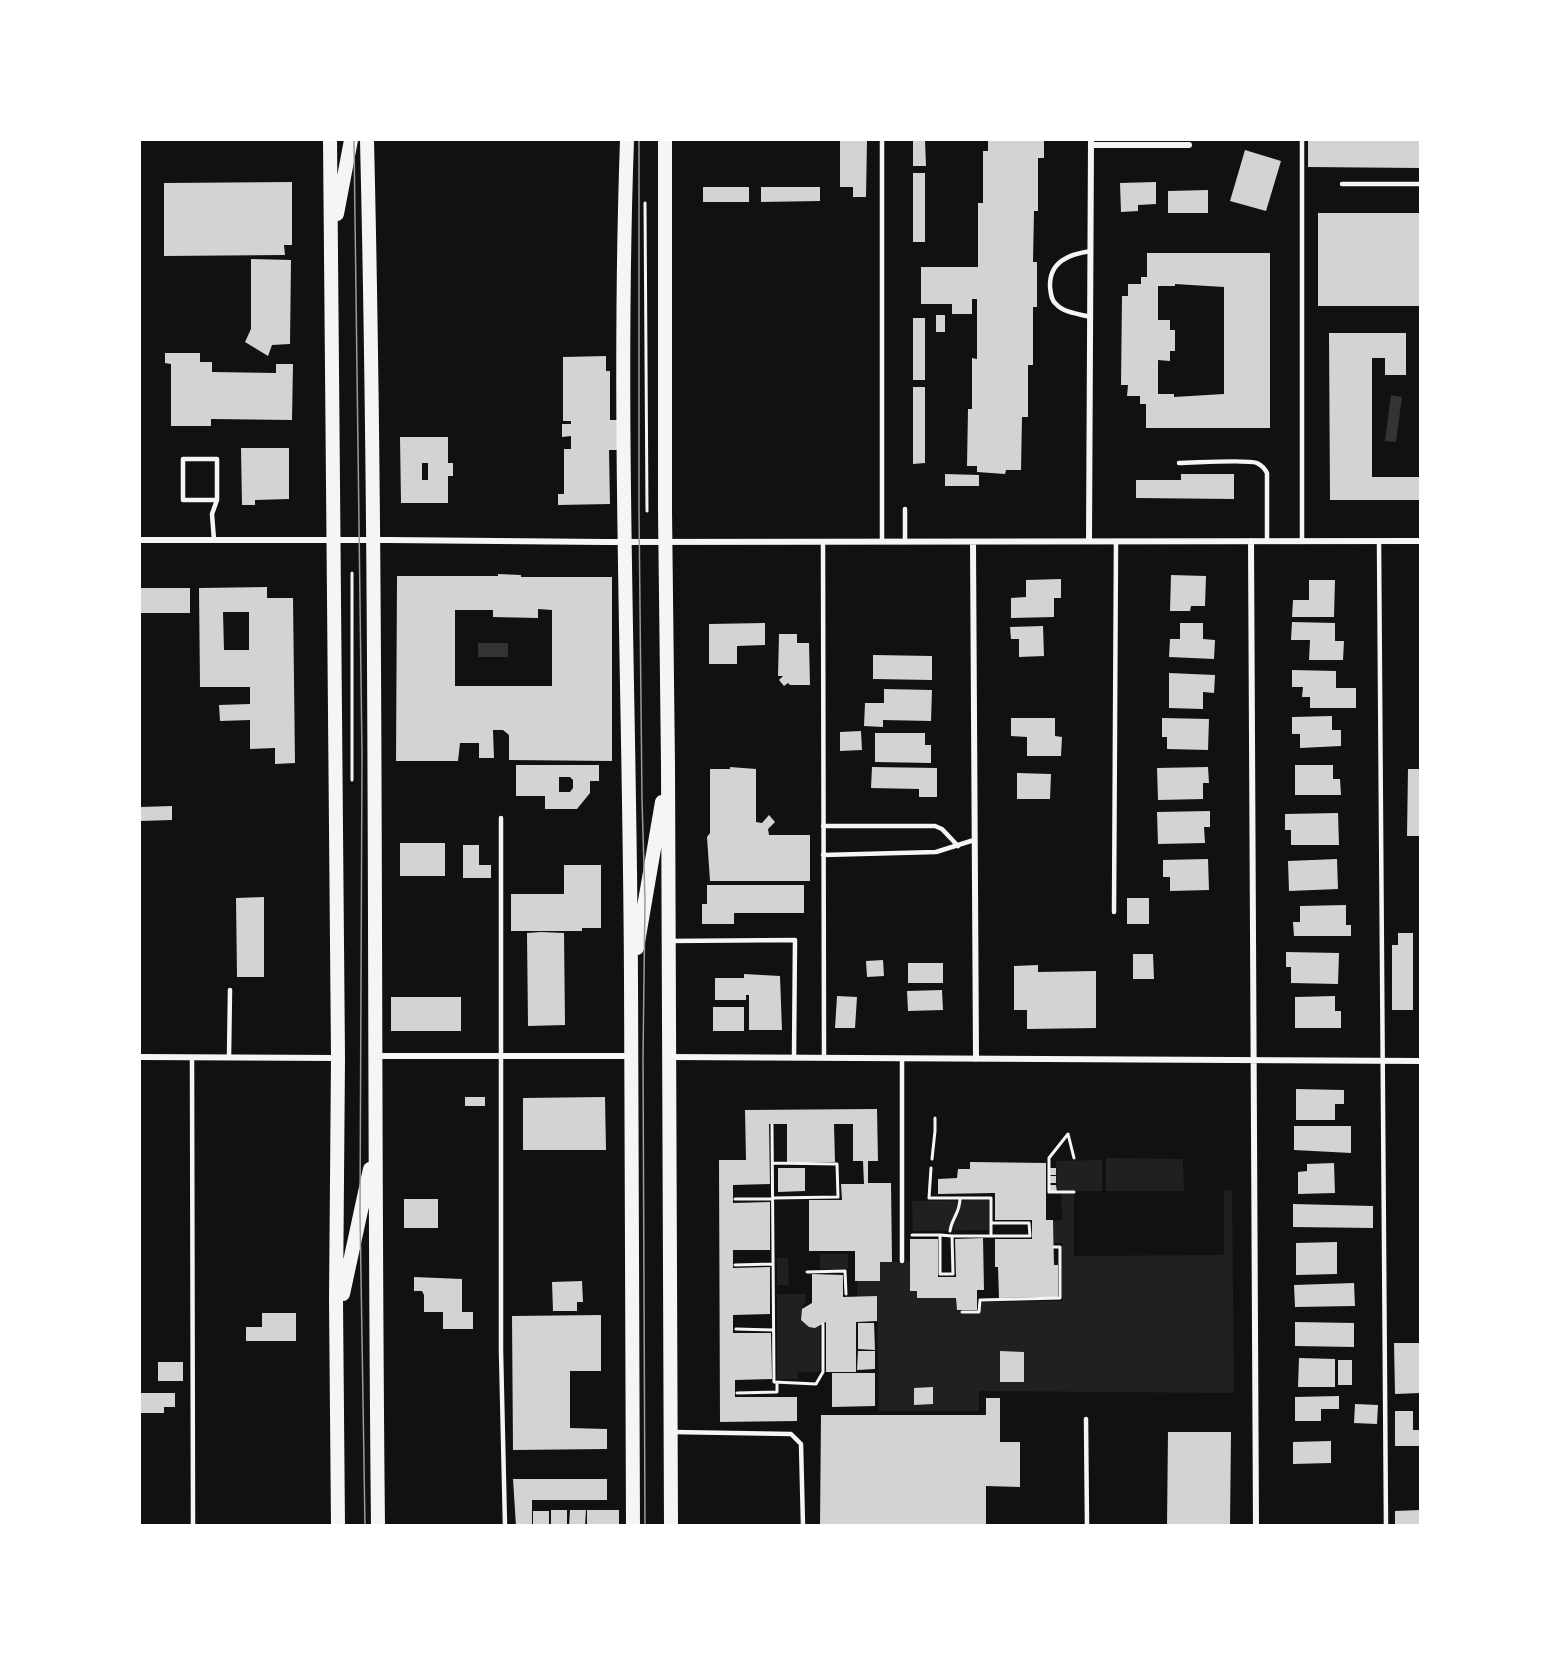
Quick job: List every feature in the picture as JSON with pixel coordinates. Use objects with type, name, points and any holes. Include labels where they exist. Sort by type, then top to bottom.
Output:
[{"type":"main road","points":[[330,140],[338,1058],[338,1526]]},
{"type":"main road","points":[[332,243],[351,140]]},
{"type":"main road","points":[[366,140],[374,540],[378,1526]]},
{"type":"main road","points":[[627,140],[624,213],[624,542],[632,983],[630,1056],[633,1526]]},
{"type":"main road","points":[[665,140],[671,1526]]},
{"type":"main road","points":[[632,983],[668,765]]},
{"type":"main road","points":[[337,1321],[376,1141]]},
{"type":"street","points":[[1089,541],[1091,142],[1190,145]]},
{"type":"street","points":[[140,540],[973,543],[1420,541]]},
{"type":"street","points":[[1251,541],[1256,1526]]},
{"type":"street","points":[[973,543],[976,1059]]},
{"type":"street","points":[[376,1056],[630,1056]]},
{"type":"street","points":[[140,1057],[338,1058]]},
{"type":"street","points":[[668,1057],[1420,1060]]},
{"type":"lane","points":[[882,140],[882,542]]},
{"type":"lane","points":[[1302,140],[1302,542]]},
{"type":"lane","points":[[1342,184],[1420,184]]},
{"type":"lane","points":[[1091,251],[1073,254],[1062,260],[1056,267],[1050,282],[1052,299],[1056,305],[1067,311],[1091,317]]},
{"type":"lane","points":[[214,540],[212,514],[217,500],[217,459],[183,459],[183,500],[217,500]]},
{"type":"lane","points":[[1179,463],[1244,462],[1257,463],[1264,469],[1267,473],[1267,541]]},
{"type":"lane","points":[[905,508],[905,542]]},
{"type":"lane","points":[[1114,912],[1116,541]]},
{"type":"lane","points":[[1379,541],[1386,1526]]},
{"type":"lane","points":[[822,542],[824,1057]]},
{"type":"lane","points":[[501,818],[501,1351],[505,1526]]},
{"type":"lane","points":[[823,826],[935,826],[942,829],[958,846]]},
{"type":"lane","points":[[823,855],[936,852],[974,840]]},
{"type":"lane","points":[[668,941],[795,940],[794,1057]]},
{"type":"lane","points":[[229,1058],[230,990]]},
{"type":"lane","points":[[192,1058],[193,1526]]},
{"type":"lane","points":[[902,1059],[902,1261]]},
{"type":"lane","points":[[1086,1419],[1087,1526]]},
{"type":"lane","points":[[671,1432],[790,1434],[801,1444],[803,1526]]},
{"type":"path","points":[[645,203],[647,511]]},
{"type":"path","points":[[352,573],[352,785]]},
{"type":"path","points":[[932,1160],[935,1118]]},
{"type":"path","points":[[772,1125],[775,1254],[773,1264],[774,1382],[816,1383],[822,1372],[823,1324]]},
{"type":"path","points":[[1074,1158],[1068,1134],[1049,1158],[1049,1192],[1074,1192]]},
{"type":"path","points":[[735,1199],[838,1197],[837,1164],[773,1163]]},
{"type":"path","points":[[931,1168],[929,1198],[991,1197],[991,1236]]},
{"type":"path","points":[[950,1231],[951,1223],[960,1209],[960,1198]]},
{"type":"path","points":[[912,1235],[1029,1236],[1029,1223],[991,1223]]},
{"type":"path","points":[[940,1235],[940,1274],[953,1274],[952,1236]]},
{"type":"path","points":[[962,1312],[979,1312],[980,1300],[1060,1299],[1060,1247],[1054,1247]]},
{"type":"path","points":[[735,1265],[773,1264]]},
{"type":"path","points":[[807,1272],[846,1271],[846,1294]]},
{"type":"path","points":[[736,1329],[774,1330]]},
{"type":"path","points":[[737,1393],[777,1392],[777,1382]]},
{"type":"shaded area","points":[[1391,395],[1402,397],[1396,442],[1385,441]]},
{"type":"shaded area","points":[[478,643],[508,643],[508,657],[478,657]]},
{"type":"shaded area","points":[[1106,1158],[1183,1159],[1184,1191],[1106,1191]]},
{"type":"shaded area","points":[[1102,1160],[1102,1191],[1074,1191],[1074,1256],[1222,1255],[1224,1253],[1224,1191],[1232,1190],[1234,1393],[979,1391],[979,1411],[879,1411],[877,1297],[857,1297],[857,1281],[880,1281],[880,1262],[910,1261],[910,1291],[917,1291],[918,1298],[956,1298],[957,1310],[966,1313],[981,1313],[981,1302],[1062,1301],[1062,1243],[1054,1243],[1053,1221],[1062,1220],[1061,1189],[1057,1189],[1056,1161]]},
{"type":"shaded area","points":[[989,1200],[989,1230],[913,1231],[912,1201]]},
{"type":"shaded area","points":[[820,1254],[848,1254],[848,1269],[820,1269]]},
{"type":"shaded area","points":[[777,1258],[788,1258],[789,1285],[777,1285]]},
{"type":"shaded area","points":[[777,1294],[806,1294],[801,1320],[809,1327],[820,1327],[820,1372],[798,1372],[798,1379],[777,1379]]},
{"type":"building","points":[[840,140],[867,140],[866,197],[853,197],[853,187],[840,187]]},
{"type":"building","points":[[913,140],[925,140],[926,166],[913,166]]},
{"type":"building","points":[[988,140],[1044,140],[1044,158],[1038,158],[1038,211],[1034,211],[1033,262],[1037,262],[1037,307],[1033,307],[1033,365],[1028,365],[1028,417],[1022,417],[1021,470],[1006,470],[1005,474],[977,472],[977,466],[967,466],[968,409],[972,409],[972,358],[977,359],[977,299],[972,299],[972,314],[952,314],[952,304],[921,304],[921,267],[978,267],[978,203],[983,203],[983,151],[988,151]]},
{"type":"building","points":[[1308,140],[1420,140],[1420,168],[1308,167]]},
{"type":"building","points":[[1245,150],[1281,161],[1266,211],[1230,201]]},
{"type":"building","points":[[913,173],[925,173],[925,242],[913,242]]},
{"type":"building","points":[[292,182],[292,245],[284,245],[285,255],[164,256],[164,183]]},
{"type":"building","points":[[1156,182],[1156,204],[1138,205],[1138,211],[1121,212],[1120,183]]},
{"type":"building","points":[[703,187],[749,187],[749,202],[703,202]]},
{"type":"building","points":[[761,187],[820,187],[820,201],[761,202]]},
{"type":"building","points":[[1208,190],[1208,213],[1168,213],[1168,191]]},
{"type":"building","points":[[1318,213],[1420,213],[1420,306],[1318,306]]},
{"type":"building","points":[[1147,253],[1270,253],[1270,428],[1146,428],[1146,404],[1140,404],[1140,396],[1127,396],[1128,385],[1121,385],[1122,296],[1128,296],[1128,284],[1141,284],[1141,277],[1147,277]],"holes":[[[1175,284],[1224,287],[1224,394],[1174,397],[1174,394],[1158,394],[1158,360],[1170,361],[1170,351],[1175,351],[1175,330],[1170,330],[1170,320],[1158,320],[1158,286],[1175,286]]]},
{"type":"building","points":[[251,259],[291,260],[290,344],[272,345],[268,356],[245,342],[251,329]]},
{"type":"building","points":[[936,315],[945,315],[945,332],[936,332]]},
{"type":"building","points":[[913,318],[925,318],[925,380],[913,380]]},
{"type":"building","points":[[1329,333],[1406,333],[1406,375],[1385,375],[1385,358],[1372,358],[1372,477],[1420,477],[1420,500],[1330,500]]},
{"type":"building","points":[[165,353],[200,353],[200,362],[212,362],[212,372],[276,373],[276,364],[293,364],[292,420],[211,419],[211,426],[171,426],[171,364],[165,363]]},
{"type":"building","points":[[606,356],[606,371],[610,371],[610,420],[617,420],[617,450],[609,450],[610,504],[558,505],[558,494],[564,494],[564,449],[571,449],[571,436],[562,437],[562,424],[571,424],[571,421],[563,421],[563,357]]},
{"type":"building","points":[[913,387],[925,387],[925,463],[913,464]]},
{"type":"building","points":[[400,437],[448,437],[448,463],[453,463],[453,476],[448,476],[448,503],[401,503]],"holes":[[[422,463],[428,463],[428,480],[422,480]]]},
{"type":"building","points":[[241,448],[289,448],[289,499],[255,500],[255,505],[242,505]]},
{"type":"building","points":[[945,474],[979,475],[979,486],[945,486]]},
{"type":"building","points":[[1181,474],[1234,474],[1234,499],[1136,498],[1136,480],[1181,480]]},
{"type":"building","points":[[498,574],[521,575],[521,577],[612,577],[612,761],[509,760],[509,735],[503,730],[493,730],[494,758],[479,758],[479,743],[460,743],[458,761],[396,761],[397,576],[498,576]],"holes":[[[538,609],[552,610],[552,686],[455,686],[455,610],[493,610],[493,617],[538,618]]]},
{"type":"building","points":[[1171,575],[1206,576],[1205,606],[1191,606],[1190,611],[1170,611]]},
{"type":"building","points":[[1061,579],[1061,598],[1054,598],[1054,617],[1011,618],[1011,598],[1026,597],[1026,580]]},
{"type":"building","points":[[1309,580],[1335,580],[1334,617],[1292,617],[1293,600],[1309,600]]},
{"type":"building","points":[[267,587],[267,598],[293,598],[295,763],[275,764],[275,748],[250,749],[250,720],[220,721],[219,705],[250,704],[250,687],[200,687],[199,588]],"holes":[[[223,612],[249,612],[249,650],[224,650]]]},
{"type":"building","points":[[140,588],[190,588],[190,613],[140,613]]},
{"type":"building","points":[[1292,622],[1335,623],[1335,641],[1344,641],[1343,660],[1309,660],[1310,640],[1291,640]]},
{"type":"building","points":[[765,623],[765,645],[737,646],[737,664],[709,664],[709,624]]},
{"type":"building","points":[[1180,623],[1203,623],[1203,639],[1215,640],[1214,659],[1169,657],[1170,639],[1180,639]]},
{"type":"building","points":[[1043,626],[1044,656],[1019,657],[1019,639],[1011,639],[1010,627]]},
{"type":"building","points":[[779,634],[797,634],[797,643],[809,643],[810,685],[790,685],[788,683],[784,686],[779,680],[783,676],[778,676]]},
{"type":"building","points":[[873,655],[932,656],[932,680],[873,679]]},
{"type":"building","points":[[1292,670],[1336,671],[1336,688],[1356,688],[1356,708],[1310,708],[1310,697],[1302,697],[1303,687],[1292,687]]},
{"type":"building","points":[[1169,673],[1215,675],[1214,693],[1203,692],[1203,709],[1169,708]]},
{"type":"building","points":[[884,689],[932,690],[931,721],[883,720],[883,727],[864,726],[865,703],[884,703]]},
{"type":"building","points":[[1332,716],[1332,730],[1341,730],[1341,746],[1300,748],[1300,734],[1292,734],[1292,717]]},
{"type":"building","points":[[1011,718],[1055,718],[1055,736],[1062,737],[1061,756],[1027,756],[1027,737],[1011,736]]},
{"type":"building","points":[[1162,718],[1209,719],[1208,750],[1167,749],[1167,737],[1162,737]]},
{"type":"building","points":[[861,731],[862,750],[840,751],[840,732]]},
{"type":"building","points":[[875,733],[925,733],[925,745],[931,745],[931,763],[875,762]]},
{"type":"building","points":[[516,765],[599,765],[599,781],[590,781],[590,793],[577,809],[545,809],[545,796],[516,796]],"holes":[[[559,777],[570,777],[573,780],[573,788],[570,792],[559,792]]]},
{"type":"building","points":[[1295,765],[1333,765],[1333,779],[1340,779],[1341,795],[1295,795]]},
{"type":"building","points":[[730,767],[756,769],[756,822],[762,823],[769,815],[775,822],[768,829],[769,835],[810,835],[810,881],[710,881],[707,837],[710,833],[710,769],[730,769]]},
{"type":"building","points":[[872,767],[937,768],[937,797],[919,797],[919,789],[871,788]]},
{"type":"building","points":[[1208,767],[1209,783],[1203,783],[1203,799],[1158,800],[1157,768]]},
{"type":"building","points":[[1408,769],[1420,769],[1420,836],[1407,836]]},
{"type":"building","points":[[1017,773],[1051,774],[1050,799],[1017,799]]},
{"type":"building","points":[[172,806],[172,820],[140,821],[140,807]]},
{"type":"building","points":[[1210,811],[1210,827],[1204,827],[1205,843],[1158,844],[1157,812]]},
{"type":"building","points":[[1338,813],[1339,845],[1291,845],[1291,830],[1285,830],[1285,814]]},
{"type":"building","points":[[400,843],[445,843],[445,876],[400,876]]},
{"type":"building","points":[[463,845],[479,845],[479,865],[491,865],[491,878],[463,878]]},
{"type":"building","points":[[1208,859],[1209,890],[1170,891],[1170,877],[1163,877],[1163,860]]},
{"type":"building","points":[[1337,859],[1338,889],[1289,891],[1288,861]]},
{"type":"building","points":[[564,865],[601,865],[601,928],[582,928],[582,931],[511,931],[511,894],[564,894]]},
{"type":"building","points":[[707,885],[804,885],[804,913],[734,913],[734,924],[702,924],[702,904],[707,904]]},
{"type":"building","points":[[264,897],[264,977],[237,977],[236,898]]},
{"type":"building","points":[[1127,898],[1149,898],[1149,924],[1127,924]]},
{"type":"building","points":[[1346,905],[1346,925],[1351,925],[1351,936],[1294,936],[1293,922],[1300,922],[1300,906]]},
{"type":"building","points":[[527,933],[564,933],[565,1025],[528,1026]]},
{"type":"building","points":[[1398,933],[1413,933],[1413,1010],[1392,1010],[1392,945],[1398,945]]},
{"type":"building","points":[[1286,952],[1339,953],[1338,984],[1291,983],[1291,967],[1286,967]]},
{"type":"building","points":[[1133,954],[1153,954],[1154,979],[1133,979]]},
{"type":"building","points":[[883,960],[884,976],[867,977],[866,961]]},
{"type":"building","points":[[908,963],[943,963],[943,983],[908,983]]},
{"type":"building","points":[[1038,965],[1038,972],[1096,971],[1096,1028],[1027,1029],[1027,1010],[1014,1010],[1014,966]]},
{"type":"building","points":[[744,974],[780,976],[782,1030],[749,1030],[749,995],[746,995],[746,1000],[715,1000],[715,978],[744,978]]},
{"type":"building","points":[[942,990],[943,1010],[908,1011],[907,991]]},
{"type":"building","points":[[837,996],[857,997],[855,1028],[835,1028]]},
{"type":"building","points":[[1335,996],[1335,1011],[1341,1011],[1341,1028],[1295,1028],[1295,997]]},
{"type":"building","points":[[391,997],[461,997],[461,1031],[391,1031]]},
{"type":"building","points":[[713,1007],[744,1007],[744,1031],[713,1031]]},
{"type":"building","points":[[1296,1089],[1344,1090],[1344,1104],[1335,1104],[1335,1120],[1296,1120]]},
{"type":"building","points":[[465,1097],[485,1097],[485,1106],[465,1106]]},
{"type":"building","points":[[605,1097],[606,1150],[523,1150],[523,1098]]},
{"type":"building","points":[[877,1109],[878,1161],[868,1161],[868,1183],[891,1183],[892,1262],[880,1262],[880,1281],[855,1281],[855,1251],[809,1251],[809,1200],[842,1200],[841,1184],[864,1184],[863,1161],[853,1161],[853,1124],[834,1124],[835,1162],[787,1162],[787,1124],[769,1124],[770,1184],[733,1185],[733,1203],[770,1202],[770,1250],[733,1250],[733,1268],[770,1267],[770,1314],[733,1315],[733,1333],[771,1333],[772,1377],[772,1379],[735,1380],[735,1397],[797,1397],[797,1421],[720,1422],[719,1160],[746,1160],[745,1110]]},
{"type":"building","points":[[1294,1126],[1351,1126],[1351,1153],[1294,1150]]},
{"type":"building","points":[[970,1162],[1046,1163],[1046,1220],[1053,1220],[1054,1265],[1058,1265],[1058,1297],[999,1298],[998,1267],[995,1267],[995,1239],[1032,1239],[1032,1220],[995,1220],[995,1193],[938,1194],[938,1179],[957,1178],[958,1169],[970,1169]]},
{"type":"building","points":[[1334,1163],[1335,1193],[1298,1194],[1298,1172],[1307,1171],[1307,1164]]},
{"type":"building","points":[[778,1168],[805,1168],[805,1191],[778,1192]]},
{"type":"building","points":[[1049,1168],[1056,1168],[1056,1175],[1049,1175]]},
{"type":"building","points":[[1049,1176],[1056,1176],[1056,1183],[1049,1183]]},
{"type":"building","points":[[1049,1185],[1056,1185],[1057,1192],[1049,1192]]},
{"type":"building","points":[[404,1199],[438,1199],[438,1228],[404,1228]]},
{"type":"building","points":[[1293,1204],[1373,1206],[1373,1228],[1293,1227]]},
{"type":"building","points":[[983,1238],[984,1290],[977,1290],[977,1310],[957,1310],[956,1298],[917,1298],[917,1291],[910,1291],[910,1239],[938,1239],[938,1277],[956,1277],[955,1239]]},
{"type":"building","points":[[1337,1242],[1337,1274],[1296,1275],[1296,1243]]},
{"type":"building","points":[[812,1274],[843,1275],[843,1297],[877,1296],[877,1321],[856,1322],[856,1372],[826,1372],[826,1322],[815,1328],[809,1327],[801,1320],[802,1309],[812,1303]]},
{"type":"building","points":[[414,1277],[462,1279],[462,1312],[473,1312],[473,1329],[443,1329],[443,1312],[424,1312],[424,1295],[422,1291],[414,1291]]},
{"type":"building","points":[[582,1281],[583,1302],[577,1302],[577,1311],[553,1311],[552,1282]]},
{"type":"building","points":[[1354,1283],[1355,1306],[1295,1307],[1294,1285]]},
{"type":"building","points":[[262,1313],[296,1313],[296,1341],[246,1341],[246,1327],[262,1327]]},
{"type":"building","points":[[601,1315],[601,1371],[570,1371],[570,1428],[607,1429],[607,1449],[513,1450],[512,1316]]},
{"type":"building","points":[[1295,1322],[1354,1323],[1354,1347],[1295,1346]]},
{"type":"building","points":[[858,1323],[874,1323],[875,1350],[858,1349]]},
{"type":"building","points":[[1394,1343],[1420,1343],[1420,1393],[1395,1394]]},
{"type":"building","points":[[858,1351],[875,1351],[875,1369],[857,1370]]},
{"type":"building","points":[[1000,1351],[1024,1352],[1024,1382],[1000,1382]]},
{"type":"building","points":[[1299,1358],[1335,1359],[1335,1387],[1298,1387]]},
{"type":"building","points":[[1338,1360],[1352,1360],[1352,1385],[1338,1385]]},
{"type":"building","points":[[158,1362],[183,1362],[183,1381],[158,1381]]},
{"type":"building","points":[[832,1373],[875,1373],[875,1406],[832,1407]]},
{"type":"building","points":[[933,1387],[933,1404],[914,1405],[914,1388]]},
{"type":"building","points":[[140,1393],[175,1393],[175,1407],[164,1407],[164,1413],[140,1413]]},
{"type":"building","points":[[1339,1396],[1339,1409],[1321,1409],[1321,1421],[1295,1421],[1295,1397]]},
{"type":"building","points":[[986,1398],[1000,1398],[1000,1442],[1020,1442],[1020,1487],[986,1486],[986,1526],[820,1526],[821,1415],[986,1415]]},
{"type":"building","points":[[1355,1404],[1378,1405],[1377,1424],[1354,1423]]},
{"type":"building","points":[[1395,1411],[1413,1411],[1413,1430],[1420,1430],[1420,1446],[1395,1446]]},
{"type":"building","points":[[1168,1432],[1231,1432],[1230,1526],[1167,1526]]},
{"type":"building","points":[[1331,1441],[1331,1463],[1293,1464],[1293,1442]]},
{"type":"building","points":[[513,1479],[607,1479],[607,1500],[532,1500],[532,1526],[516,1526]]},
{"type":"building","points":[[551,1510],[567,1510],[567,1526],[551,1526]]},
{"type":"building","points":[[570,1510],[586,1510],[585,1526],[569,1526]]},
{"type":"building","points":[[587,1510],[619,1510],[619,1525],[587,1525]]},
{"type":"building","points":[[1420,1510],[1420,1525],[1395,1526],[1395,1511]]},
{"type":"building","points":[[533,1511],[549,1511],[549,1526],[533,1526]]},
{"type":"tram line","points":[[354,140],[362,755],[360,1214],[365,1526]]},
{"type":"tram line","points":[[639,140],[639,511],[645,900],[643,1056],[645,1526]]}]
